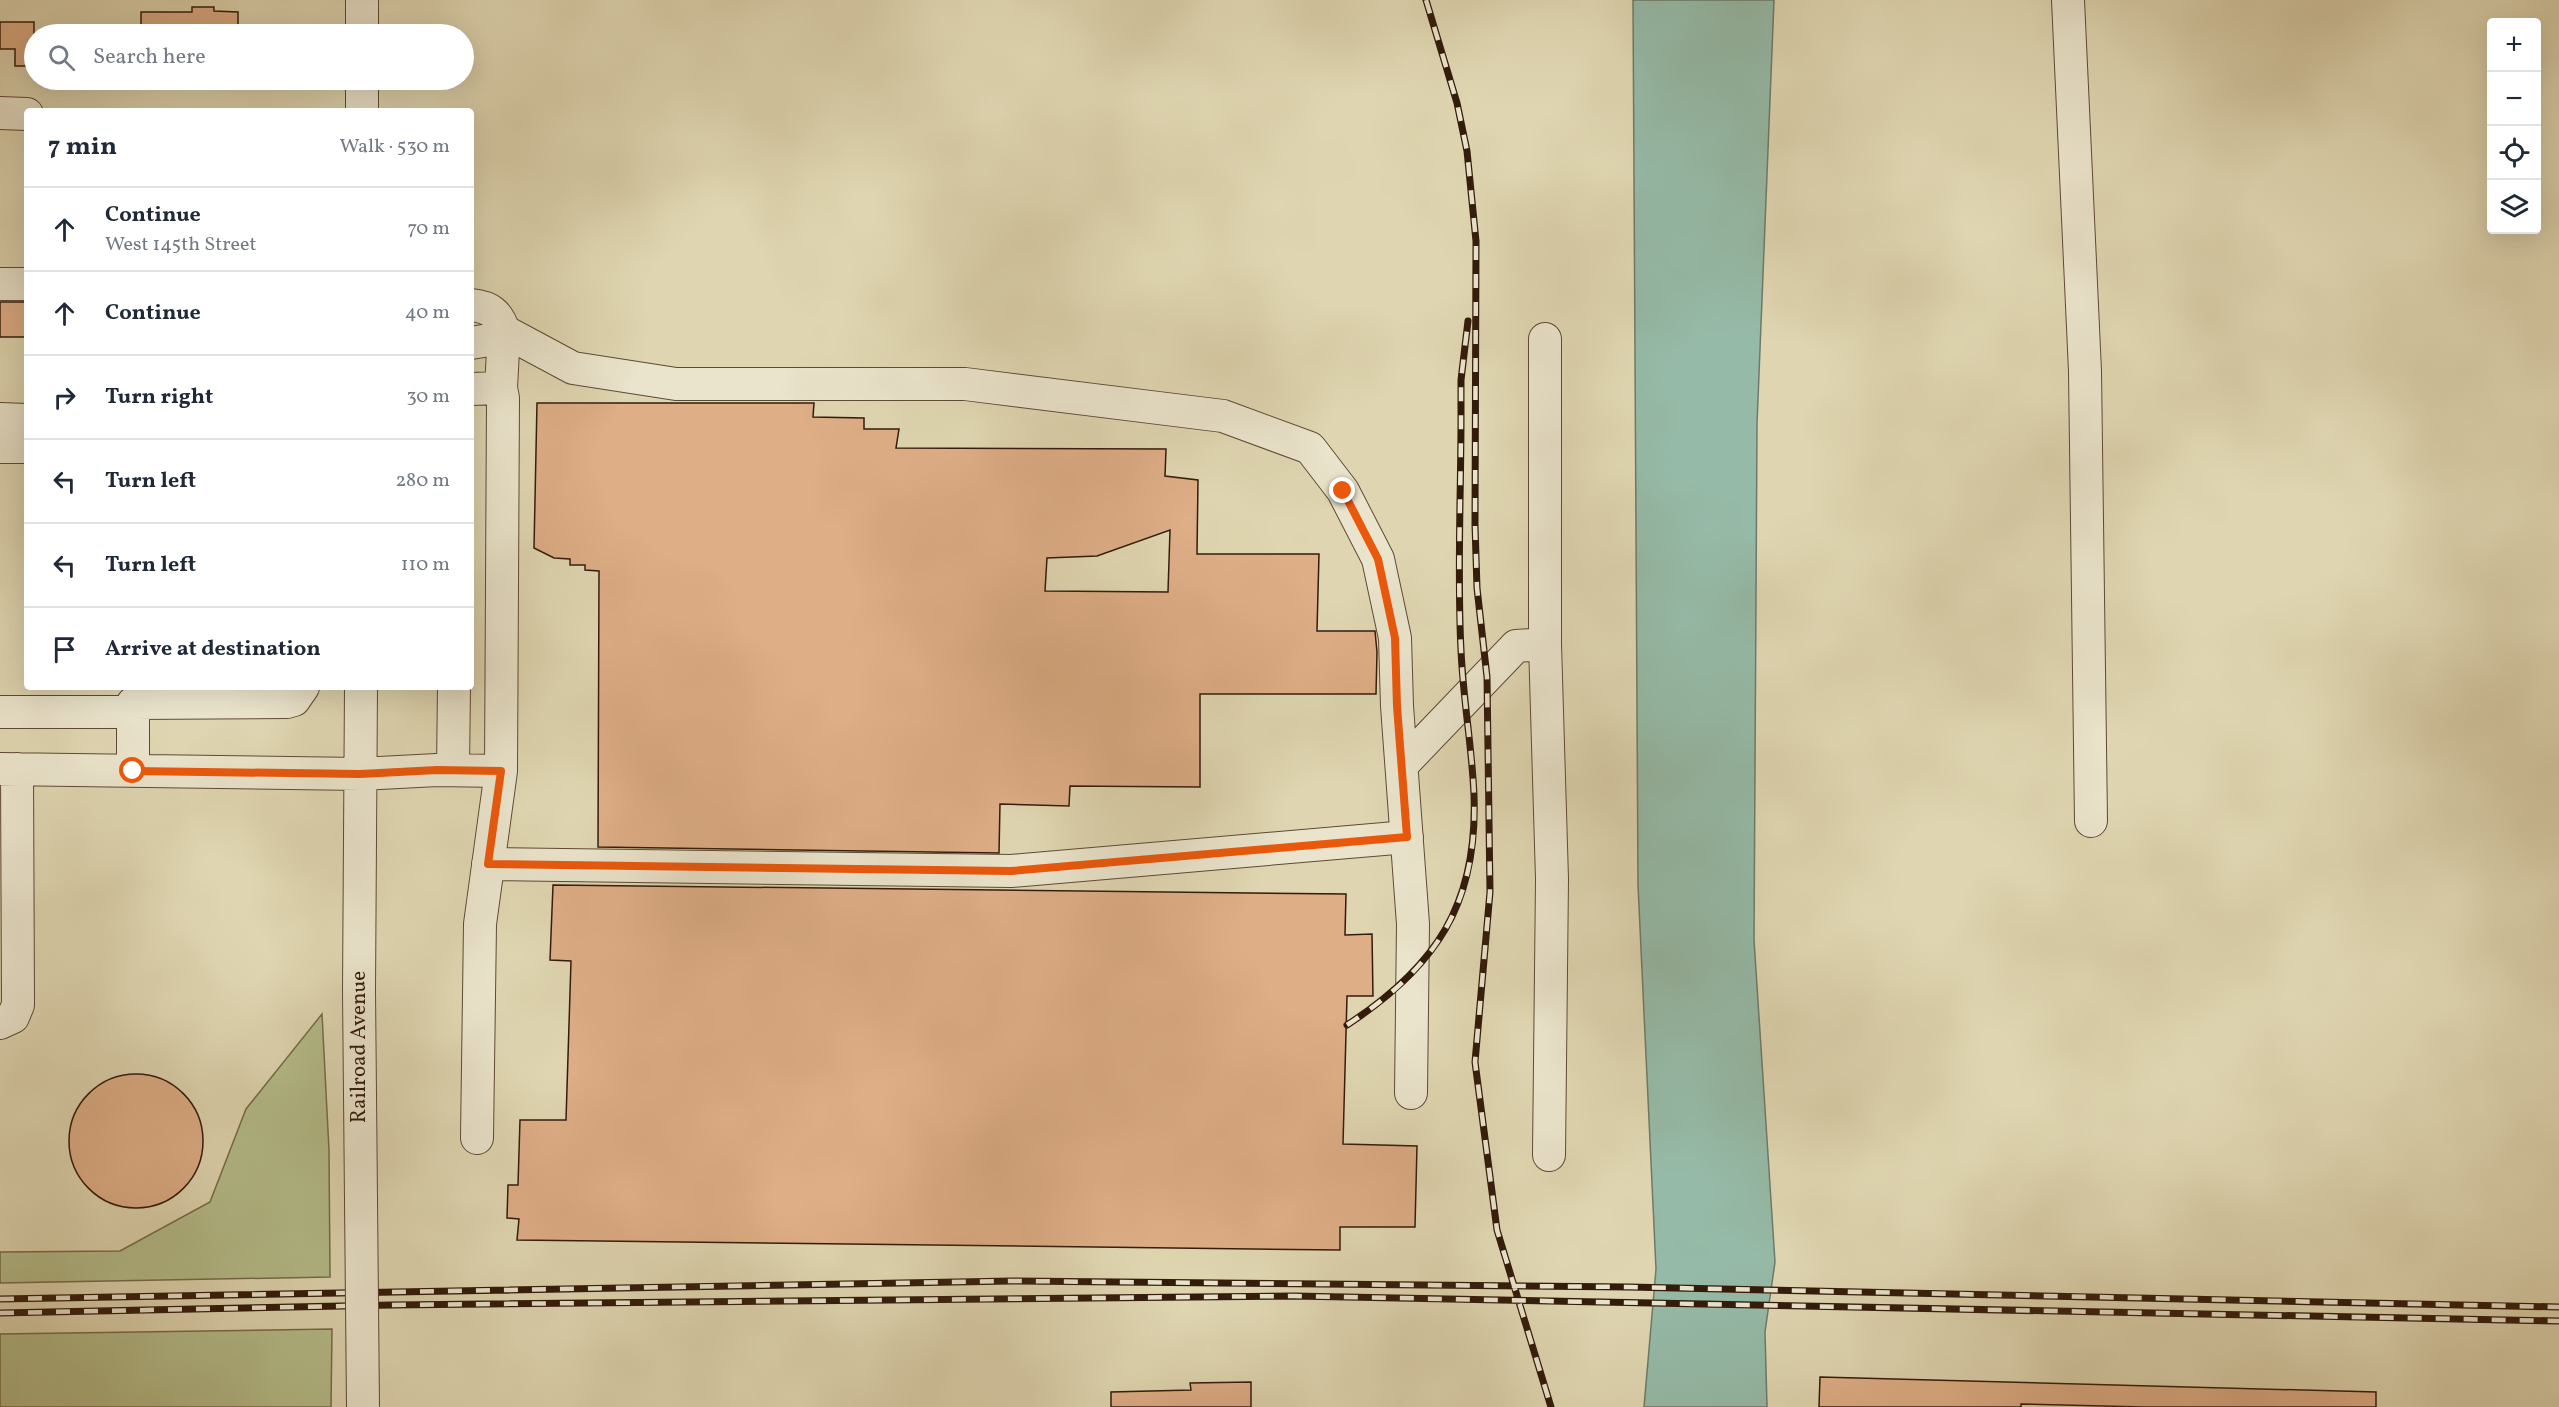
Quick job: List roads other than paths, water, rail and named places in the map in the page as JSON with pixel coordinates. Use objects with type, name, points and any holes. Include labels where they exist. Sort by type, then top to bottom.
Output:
[{"type":"street","points":[[362,0],[362,24]]},
{"type":"street","points":[[2068,0],[2085,371],[2091,821]]},
{"type":"street","points":[[362,90],[362,108]]},
{"type":"street","points":[[0,113],[24,114]]},
{"type":"street","points":[[0,284],[24,284]]},
{"type":"street","points":[[474,305],[483,306],[493,311],[499,317],[504,331],[486,389],[503,398],[501,771],[480,924],[477,1138]]},
{"type":"street","points":[[474,342],[495,339],[504,331]]},
{"type":"street","points":[[504,331],[573,368],[676,384],[965,384],[1223,416],[1310,448],[1343,491],[1378,559],[1395,638],[1413,924],[1411,1094]]},
{"type":"street","points":[[1545,339],[1545,644],[1552,879],[1549,1155]]},
{"type":"street","points":[[0,419],[24,420]]},
{"type":"street","points":[[0,447],[24,447]]},
{"type":"street","points":[[1402,765],[1516,646],[1545,644]]},
{"type":"street","points":[[0,712],[133,700],[286,702],[294,700],[301,690]]},
{"type":"street","name":"Railroad Avenue","points":[[361,690],[359,991],[363,1407]]},
{"type":"street","points":[[453,770],[454,690]]},
{"type":"street","points":[[133,700],[133,771]]},
{"type":"street","points":[[0,1023],[13,1017],[18,1005],[9,769],[360,774],[453,770],[501,771]]},
{"type":"street","points":[[488,864],[1011,871],[1407,837]]},
{"type":"railway","points":[[1426,0],[1457,103],[1467,151],[1476,241],[1475,525],[1477,588],[1487,677],[1490,892],[1475,1062],[1497,1230],[1551,1407]]},
{"type":"railway","points":[[1347,1025],[1405,980],[1427,955],[1445,929],[1459,900],[1468,869],[1473,834],[1474,795],[1462,668],[1459,563],[1461,380],[1468,321]]},
{"type":"railway","points":[[0,1299],[1012,1281],[1629,1287],[2559,1307]]},
{"type":"railway","points":[[0,1313],[392,1305],[1294,1296],[2559,1321]]}]
